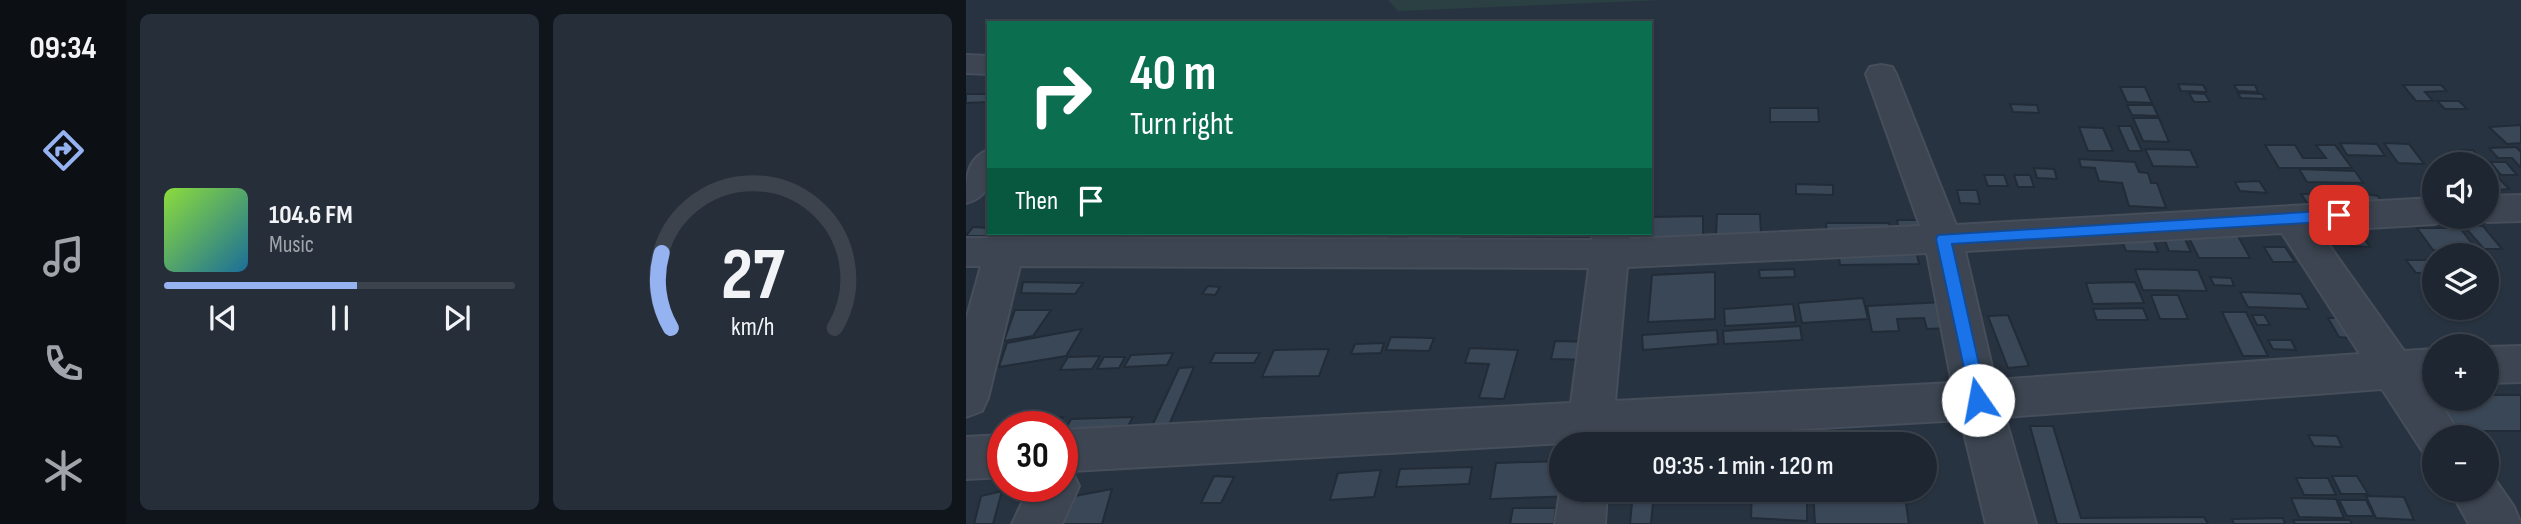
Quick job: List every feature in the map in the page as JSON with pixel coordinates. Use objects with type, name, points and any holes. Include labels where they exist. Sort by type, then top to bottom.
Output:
[{"type":"street","points":[[966,64],[987,65]]},
{"type":"street","points":[[1881,74],[1943,239],[1978,400],[2011,524]]},
{"type":"street","points":[[966,191],[987,164]]},
{"type":"street","points":[[966,398],[985,253],[1943,239],[2422,212]]},
{"type":"street","points":[[2291,218],[2413,368],[2434,425]]},
{"type":"street","points":[[1589,432],[1611,244]]},
{"type":"street","points":[[2499,365],[2521,364]]},
{"type":"street","points":[[1601,432],[1978,400],[2413,368]]},
{"type":"street","points":[[1078,464],[1549,435]]},
{"type":"street","points":[[966,458],[987,457]]},
{"type":"street","points":[[1037,524],[1047,502]]},
{"type":"street","points":[[1580,524],[1582,502]]},
{"type":"street","points":[[2482,502],[2497,524]]},
{"type":"green space","points":[[1388,0],[1664,0],[1398,11]]},
{"type":"building","points":[[2178,84],[2203,85],[2207,92],[2181,91]]},
{"type":"building","points":[[2234,85],[2255,85],[2258,92],[2238,91]]},
{"type":"building","points":[[2403,85],[2441,85],[2447,91],[2425,92],[2433,101],[2416,101]]},
{"type":"building","points":[[2120,87],[2145,87],[2152,103],[2127,102]]},
{"type":"building","points":[[2189,93],[2205,94],[2210,102],[2194,102]]},
{"type":"building","points":[[2238,93],[2262,94],[2265,99],[2241,98]]},
{"type":"building","points":[[966,94],[987,94],[987,102],[966,103]]},
{"type":"building","points":[[2437,101],[2459,101],[2467,109],[2445,109]]},
{"type":"building","points":[[2010,104],[2037,105],[2039,113],[2013,112]]},
{"type":"building","points":[[2127,105],[2153,105],[2158,116],[2132,115]]},
{"type":"building","points":[[1770,108],[1818,108],[1819,122],[1770,122]]},
{"type":"building","points":[[2133,118],[2159,118],[2169,142],[2143,141]]},
{"type":"building","points":[[2521,125],[2521,143],[2507,144],[2489,127]]},
{"type":"building","points":[[2118,126],[2131,126],[2142,151],[2129,151]]},
{"type":"building","points":[[2079,127],[2103,128],[2113,151],[2088,151]]},
{"type":"building","points":[[2340,143],[2377,144],[2385,156],[2347,155]]},
{"type":"building","points":[[2384,143],[2409,144],[2422,161],[2422,164],[2398,163]]},
{"type":"building","points":[[2265,145],[2295,145],[2303,158],[2326,158],[2316,145],[2335,145],[2352,168],[2279,168]]},
{"type":"building","points":[[2516,147],[2521,152],[2521,168],[2512,158],[2499,158],[2499,152],[2493,152],[2489,148]]},
{"type":"building","points":[[2145,149],[2190,150],[2198,167],[2153,166]]},
{"type":"building","points":[[2079,159],[2135,162],[2139,172],[2148,173],[2151,183],[2157,183],[2166,208],[2129,206],[2122,183],[2099,181],[2095,168],[2081,167]]},
{"type":"building","points":[[2499,162],[2506,162],[2517,175],[2501,175]]},
{"type":"building","points":[[2034,168],[2054,169],[2057,179],[2037,178]]},
{"type":"building","points":[[2299,169],[2355,171],[2363,183],[2307,182]]},
{"type":"building","points":[[1984,175],[2004,175],[2008,186],[1988,186]]},
{"type":"building","points":[[2014,175],[2030,175],[2034,187],[2018,187]]},
{"type":"building","points":[[2499,178],[2509,189],[2499,190]]},
{"type":"building","points":[[2259,181],[2267,193],[2240,191],[2235,182]]},
{"type":"building","points":[[1796,184],[1833,185],[1833,195],[1796,194]]},
{"type":"building","points":[[1957,190],[1977,190],[1980,204],[1960,203]]},
{"type":"building","points":[[2359,193],[2378,196],[2381,201],[2364,201]]},
{"type":"building","points":[[2301,194],[2338,194],[2345,204],[2308,204]]},
{"type":"building","points":[[1717,214],[1760,214],[1761,234],[1716,235]]},
{"type":"building","points":[[1703,216],[1703,237],[1649,238],[1652,235],[1652,217]]},
{"type":"building","points":[[1897,220],[1922,220],[1924,230],[1899,230]]},
{"type":"building","points":[[1826,223],[1889,223],[1891,233],[1827,234]]},
{"type":"building","points":[[973,227],[987,228],[987,235],[1003,235],[1002,236],[966,236]]},
{"type":"building","points":[[2417,228],[2461,229],[2472,243],[2428,243]]},
{"type":"building","points":[[2467,229],[2485,229],[2497,243],[2479,243]]},
{"type":"building","points":[[2342,232],[2361,233],[2370,247],[2351,246]]},
{"type":"building","points":[[1029,235],[1092,235],[1087,241],[1026,238]]},
{"type":"building","points":[[1104,235],[1137,235],[1133,240],[1102,238]]},
{"type":"building","points":[[1189,235],[1270,235],[1267,240],[1186,239]]},
{"type":"building","points":[[1357,235],[1390,235],[1388,239],[1355,239]]},
{"type":"building","points":[[1408,235],[1462,235],[1459,245],[1405,244]]},
{"type":"building","points":[[2188,236],[2238,236],[2250,258],[2199,258]]},
{"type":"building","points":[[2121,238],[2153,239],[2158,252],[2126,251]]},
{"type":"building","points":[[2164,238],[2185,239],[2191,252],[2169,251]]},
{"type":"building","points":[[1915,245],[1919,264],[1840,265],[1838,247]]},
{"type":"building","points":[[2264,247],[2285,247],[2295,262],[2273,262]]},
{"type":"building","points":[[2406,260],[2422,260],[2422,273],[2416,273]]},
{"type":"building","points":[[1794,269],[1795,277],[1760,278],[1759,270]]},
{"type":"building","points":[[2135,269],[2198,270],[2207,291],[2143,290]]},
{"type":"building","points":[[1715,272],[1715,319],[1648,322],[1652,275]]},
{"type":"building","points":[[2210,277],[2231,278],[2234,286],[2214,285]]},
{"type":"building","points":[[1023,282],[1083,283],[1075,294],[1021,293]]},
{"type":"building","points":[[2135,282],[2144,303],[2093,304],[2086,283]]},
{"type":"building","points":[[1208,286],[1220,287],[1215,295],[1202,294]]},
{"type":"building","points":[[2240,292],[2301,294],[2309,309],[2248,307]]},
{"type":"building","points":[[2151,295],[2178,295],[2188,319],[2160,319]]},
{"type":"building","points":[[1863,298],[1868,319],[1802,323],[1798,303]]},
{"type":"building","points":[[1944,302],[1952,328],[1927,329],[1924,318],[1897,319],[1899,331],[1872,332],[1867,306]]},
{"type":"building","points":[[1793,304],[1796,322],[1725,326],[1724,309]]},
{"type":"building","points":[[2143,308],[2148,320],[2097,320],[2093,309]]},
{"type":"building","points":[[1015,310],[1051,310],[1033,336],[1004,341]]},
{"type":"building","points":[[2222,312],[2246,312],[2268,356],[2243,356]]},
{"type":"building","points":[[2008,315],[2029,366],[2008,368],[1988,316]]},
{"type":"building","points":[[2252,315],[2264,315],[2270,325],[2257,325]]},
{"type":"building","points":[[2328,318],[2337,318],[2349,338],[2339,337]]},
{"type":"building","points":[[1800,326],[1802,340],[1724,344],[1723,331]]},
{"type":"building","points":[[1082,329],[1066,356],[999,367],[1007,343]]},
{"type":"building","points":[[1717,330],[1718,344],[1643,350],[1642,335]]},
{"type":"building","points":[[1391,337],[1434,338],[1429,351],[1386,350]]},
{"type":"building","points":[[2268,340],[2291,340],[2296,350],[2273,349]]},
{"type":"building","points":[[1555,341],[1595,342],[1591,360],[1551,359]]},
{"type":"building","points":[[1384,343],[1381,353],[1351,354],[1355,344]]},
{"type":"building","points":[[1470,348],[1518,350],[1504,399],[1479,398],[1489,364],[1465,363]]},
{"type":"building","points":[[1329,349],[1319,376],[1262,377],[1274,350]]},
{"type":"building","points":[[1173,353],[1167,365],[1124,367],[1131,355]]},
{"type":"building","points":[[1215,353],[1260,353],[1254,363],[1210,363]]},
{"type":"building","points":[[1100,356],[1092,369],[1060,370],[1068,357]]},
{"type":"building","points":[[1104,357],[1125,357],[1119,368],[1097,369]]},
{"type":"building","points":[[1194,367],[1169,425],[1152,426],[1179,368]]},
{"type":"building","points":[[2499,395],[2521,395],[2521,431],[2499,431],[2499,425],[2453,425],[2444,411],[2499,411]]},
{"type":"building","points":[[1133,417],[1127,428],[1078,430],[1078,419]]},
{"type":"building","points":[[2030,426],[2053,426],[2081,518],[2204,517],[2208,524],[2057,524]]},
{"type":"building","points":[[2308,435],[2337,436],[2342,447],[2314,446]]},
{"type":"building","points":[[1549,461],[1549,497],[1490,499],[1496,463]]},
{"type":"building","points":[[1472,467],[1469,484],[1396,487],[1400,469]]},
{"type":"building","points":[[1381,470],[1374,497],[1330,500],[1338,473]]},
{"type":"building","points":[[1214,476],[1234,477],[1221,503],[1201,503]]},
{"type":"building","points":[[2332,476],[2357,476],[2368,494],[2341,494]]},
{"type":"building","points":[[2296,478],[2328,478],[2336,495],[2304,495]]},
{"type":"building","points":[[1112,489],[1102,524],[1054,524],[1062,502],[1078,502],[1078,495]]},
{"type":"building","points":[[987,495],[987,502],[999,502],[993,524],[974,524],[981,496]]},
{"type":"building","points":[[2366,496],[2404,497],[2414,520],[2376,518]]},
{"type":"building","points":[[2291,498],[2336,499],[2344,518],[2299,517]]},
{"type":"building","points":[[2339,500],[2366,500],[2374,516],[2347,516]]},
{"type":"building","points":[[1752,502],[1807,502],[1807,521],[1751,518]]},
{"type":"building","points":[[1814,502],[1906,502],[1909,524],[1815,524]]},
{"type":"building","points":[[1632,503],[1653,503],[1651,524],[1630,524]]},
{"type":"building","points":[[1513,508],[1556,508],[1554,524],[1510,524]]},
{"type":"building","points":[[2283,518],[2285,524],[2234,524],[2232,519]]},
{"type":"building","points":[[2293,520],[2350,520],[2352,524],[2295,524]]},
{"type":"route","points":[[1978,400],[1943,239],[2339,215]]}]
